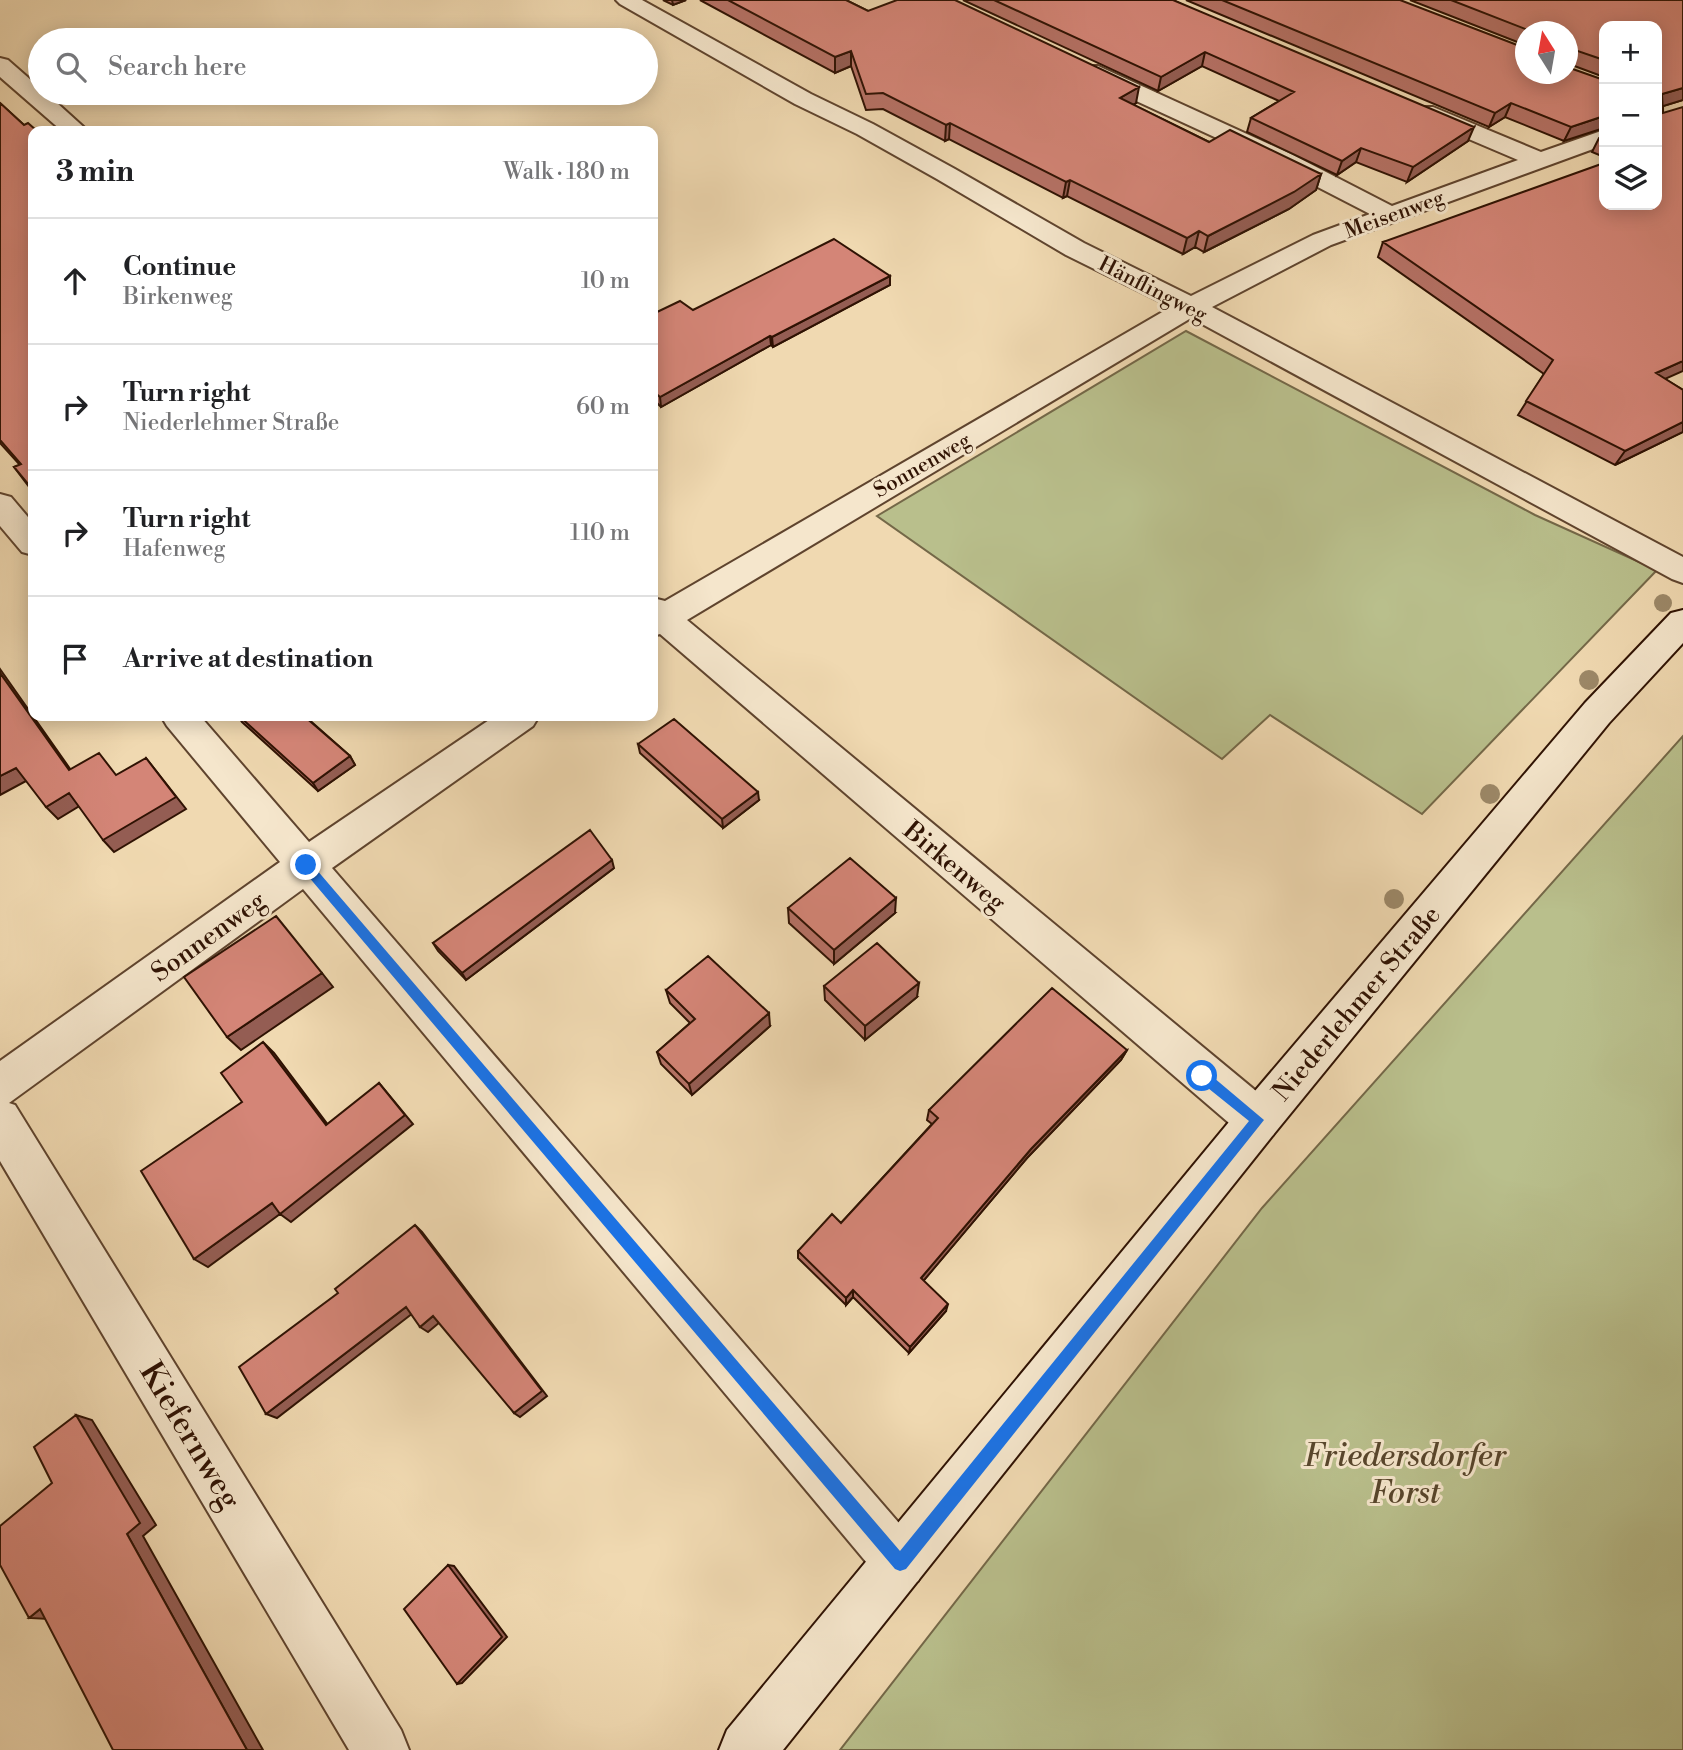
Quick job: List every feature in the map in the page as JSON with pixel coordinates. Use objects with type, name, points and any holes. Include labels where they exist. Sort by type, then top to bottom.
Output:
[{"type":"street","name":"Hänflingweg","points":[[628,0],[803,99],[865,129],[946,174],[1075,249],[1191,307],[1683,570]]},
{"type":"street","points":[[1068,60],[1284,160],[1391,215]]},
{"type":"street","points":[[0,65],[28,89]]},
{"type":"street","points":[[1400,102],[1539,160]]},
{"type":"street","points":[[46,105],[70,126]]},
{"type":"street","name":"Meisenweg","points":[[1191,307],[1322,240],[1599,139]]},
{"type":"street","name":"Sonnenweg","points":[[658,616],[1191,307]]},
{"type":"street","points":[[0,505],[28,538]]},
{"type":"street","name":"Birkenweg","points":[[658,619],[1258,1120]]},
{"type":"street","name":"Niederlehmer Straße","points":[[747,1750],[1258,1120],[1597,713],[1683,622]]},
{"type":"street","points":[[183,721],[900,1563]]},
{"type":"street","name":"Sonnenweg","points":[[0,1086],[306,865],[514,721]]},
{"type":"street","name":"Kiefernweg","points":[[0,1120],[381,1750]]},
{"type":"green space","points":[[1186,331],[1535,515],[1657,570],[1422,814],[1270,715],[1222,759],[877,516]]},
{"type":"green space","name":"Friedersdorfer Forst","points":[[1683,736],[1683,1750],[840,1750],[1262,1208]]},
{"type":"building","points":[[728,0],[846,0],[868,11],[897,0],[955,0],[1139,87],[1120,98],[1209,142],[1230,130],[1321,174],[1294,192],[1208,236],[1199,231],[1187,238],[1070,180],[1066,182],[950,123],[946,125],[883,93],[866,94],[851,51],[835,57]]},
{"type":"building","points":[[994,0],[1173,0],[1474,127],[1413,167],[1361,148],[1342,161],[1251,118],[1294,92],[1205,52],[1161,77]]},
{"type":"building","points":[[1222,0],[1400,0],[1515,44],[1515,84],[1578,84],[1578,71],[1599,78],[1599,118],[1571,127],[1511,103],[1495,113]]},
{"type":"building","points":[[1451,0],[1683,0],[1683,88],[1662,94],[1662,21],[1599,21],[1599,58],[1578,51],[1578,21],[1515,21],[1515,25]]},
{"type":"building","points":[[1662,94],[1663,113],[1683,107],[1683,361],[1656,373],[1683,390],[1683,422],[1625,451],[1526,401],[1553,360],[1383,242],[1599,165],[1599,210],[1662,210]]},
{"type":"building","points":[[0,103],[24,125],[28,123],[31,126],[28,126],[28,484],[14,467],[21,464],[0,440]]},
{"type":"building","points":[[834,239],[890,276],[770,336],[660,397],[658,312],[680,301],[693,310]]},
{"type":"building","points":[[0,673],[28,712],[28,721],[34,721],[69,770],[99,753],[116,775],[146,758],[176,797],[103,840],[69,793],[46,807],[16,768],[0,776]]},
{"type":"building","points":[[674,719],[758,792],[722,819],[638,744]]},
{"type":"building","points":[[245,721],[310,721],[350,756],[313,783]]},
{"type":"building","points":[[590,830],[612,860],[462,973],[433,943]]},
{"type":"building","points":[[850,858],[896,898],[834,950],[788,908]]},
{"type":"building","points":[[276,916],[322,973],[227,1037],[184,977]]},
{"type":"building","points":[[877,943],[919,983],[865,1026],[824,986]]},
{"type":"building","points":[[708,956],[769,1013],[689,1084],[657,1052],[695,1019],[666,990]]},
{"type":"building","points":[[1052,988],[1127,1050],[1031,1149],[921,1278],[948,1304],[910,1347],[853,1290],[846,1298],[798,1251],[832,1214],[841,1223],[938,1118],[929,1110]]},
{"type":"building","points":[[263,1042],[326,1125],[379,1083],[405,1115],[280,1214],[272,1203],[194,1259],[141,1171],[242,1102],[221,1073]]},
{"type":"building","points":[[415,1225],[542,1391],[514,1413],[433,1316],[420,1327],[406,1307],[266,1414],[239,1367],[338,1293],[335,1289]]},
{"type":"building","points":[[76,1415],[140,1523],[127,1534],[247,1750],[113,1750],[40,1609],[29,1618],[0,1565],[0,1526],[52,1483],[34,1447]]},
{"type":"building","points":[[448,1565],[502,1637],[457,1684],[404,1609]]},
{"type":"route","points":[[306,865],[900,1563],[1258,1120],[1202,1076]]}]
